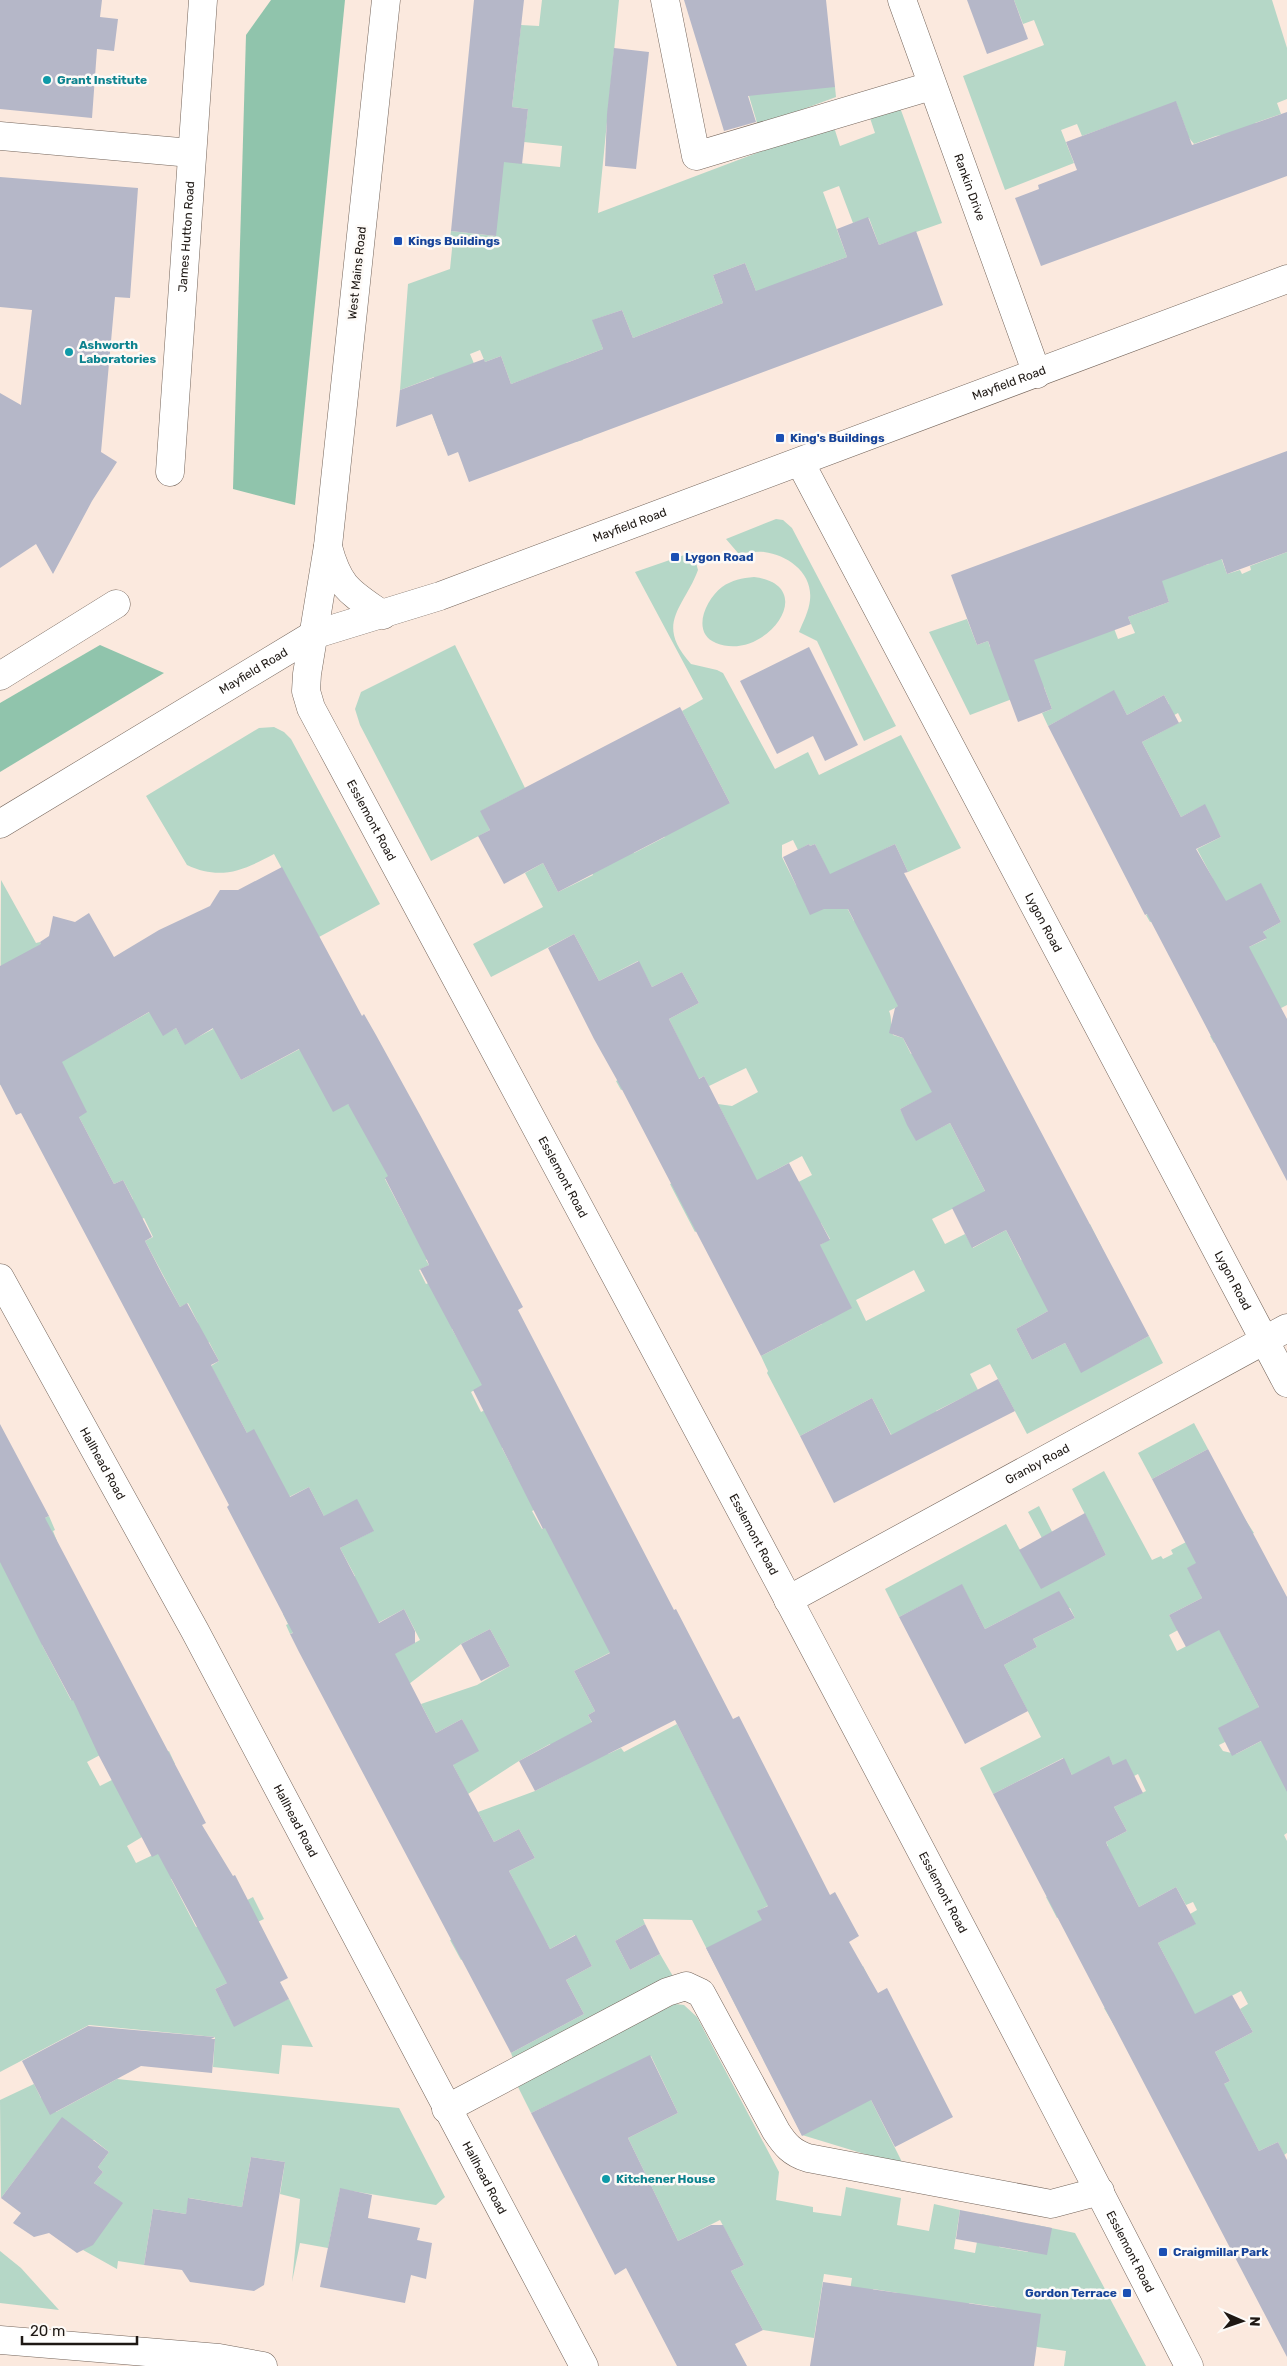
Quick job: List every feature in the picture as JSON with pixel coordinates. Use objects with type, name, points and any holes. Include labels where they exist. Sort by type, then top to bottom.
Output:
[{"type":"street","name":"James Hutton Road","points":[[170,472],[203,0]]},
{"type":"street","name":"West Mains Road","points":[[313,635],[328,546],[386,0]]},
{"type":"street","points":[[665,0],[696,156],[932,86]]},
{"type":"street","name":"Rankin Drive","points":[[902,0],[1037,374]]},
{"type":"street","points":[[0,136],[191,153]]},
{"type":"street","name":"Mayfield Road","points":[[0,824],[313,635],[383,615],[460,589],[1287,280]]},
{"type":"street","name":"Lygon Road","points":[[800,462],[1276,1334],[1287,1382]]},
{"type":"street","name":"West Mains Road","points":[[328,546],[335,572],[351,593],[383,615]]},
{"type":"street","points":[[0,676],[116,604]]},
{"type":"street","name":"Esslemont Road","points":[[311,708],[306,691],[306,683],[313,635]]},
{"type":"street","name":"Esslemont Road","points":[[282,654],[788,1600],[1100,2191],[1189,2366]]},
{"type":"street","name":"Hallhead Road","points":[[0,1278],[199,1640],[446,2109],[584,2366]]},
{"type":"street","name":"Granby Road","points":[[788,1600],[1276,1334]]},
{"type":"street","points":[[446,2109],[667,1992],[686,1986],[701,1993],[776,2131],[786,2146],[796,2154],[808,2158],[1051,2204],[1100,2191]]},
{"type":"street","points":[[0,2340],[219,2358],[263,2366]]},
{"type":"green space","points":[[271,0],[345,0],[295,505],[233,489],[246,35]]},
{"type":"green space","points":[[542,0],[619,0],[598,213],[833,124],[840,146],[875,133],[868,112],[898,102],[942,223],[879,245],[869,218],[853,223],[839,186],[823,192],[847,257],[810,271],[837,341],[756,291],[745,263],[713,275],[723,303],[633,338],[622,310],[593,320],[603,349],[566,363],[592,433],[582,437],[583,440],[576,442],[549,370],[511,384],[501,356],[485,362],[480,350],[470,354],[475,366],[453,442],[444,445],[427,400],[440,395],[434,377],[400,390],[408,284],[450,269],[453,239],[450,238],[451,231],[496,236],[459,157],[560,167],[562,146],[524,142],[528,109],[512,107],[521,25],[539,26]]},
{"type":"green space","points":[[1014,0],[1272,0],[1287,48],[1287,99],[1277,103],[1281,114],[1255,123],[1257,129],[1216,136],[1194,144],[1185,133],[1187,132],[1176,102],[1082,136],[1077,124],[1061,130],[1074,163],[1005,190],[963,76],[1044,45],[1034,20],[1023,24]]},
{"type":"green space","points":[[743,76],[835,87],[836,97],[758,126]]},
{"type":"green space","points":[[776,519],[783,520],[792,528],[896,726],[864,741],[817,641],[799,632],[810,600],[810,590],[803,574],[790,561],[773,554],[761,552],[738,553],[726,539]]},
{"type":"green space","points":[[1208,522],[1227,574],[1240,570],[1242,574],[1251,570],[1250,566],[1287,552],[1287,1005],[1214,1043],[1210,1036],[1218,1032],[1249,947],[1266,939],[1263,932],[1281,922],[1261,884],[1247,903],[1150,922],[1146,915],[1213,879],[1197,849],[1221,837],[1204,805],[1181,817],[1142,742],[1182,721],[1178,713],[1161,722],[1169,704],[1164,695],[1127,715],[1114,691],[1048,726],[1042,713],[1052,709],[1044,687],[970,715],[929,632],[967,619],[977,645],[988,641],[990,647],[1103,599],[1118,639],[1135,633],[1128,617],[1169,602],[1160,578],[1209,564]]},
{"type":"green space","points":[[693,552],[698,570],[675,616],[673,626],[675,637],[680,650],[691,664],[723,673],[775,769],[808,752],[819,775],[901,735],[961,848],[908,872],[895,844],[825,878],[823,861],[815,844],[810,846],[809,844],[798,850],[793,840],[782,845],[782,857],[796,885],[843,900],[854,921],[911,894],[899,1006],[889,1011],[892,1032],[893,1035],[903,1038],[911,1054],[945,1037],[934,1092],[900,1109],[916,1140],[950,1123],[990,1201],[954,1208],[932,1219],[945,1244],[965,1234],[973,1248],[1006,1230],[1021,1260],[1090,1224],[1102,1248],[1048,1311],[1016,1329],[1032,1360],[1065,1343],[1081,1372],[1149,1336],[1163,1363],[1027,1434],[990,1364],[970,1374],[978,1390],[936,1411],[951,1441],[894,1440],[872,1398],[800,1436],[767,1373],[768,1371],[761,1356],[822,1324],[820,1245],[830,1239],[821,1223],[781,1244],[757,1199],[695,1232],[670,1184],[740,1147],[718,1104],[732,1106],[758,1092],[746,1068],[709,1086],[704,1076],[655,1102],[627,1088],[621,1090],[616,1081],[682,1046],[669,1019],[699,1003],[682,972],[652,987],[638,961],[599,981],[574,934],[491,977],[473,944],[543,907],[525,873],[543,863],[558,892],[593,875],[578,845],[619,824],[634,853],[665,837],[650,807],[730,803],[682,711],[703,699],[635,572]],"holes":[[[802,1156],[812,1175],[779,1192],[770,1173]],[[914,1270],[925,1291],[866,1321],[856,1300]]]},
{"type":"green space","points":[[754,577],[774,583],[784,594],[785,607],[779,620],[767,633],[752,642],[734,646],[716,643],[708,638],[702,624],[703,616],[710,600],[722,587],[737,580]]},
{"type":"green space","points":[[100,645],[164,673],[0,772],[0,703]]},
{"type":"green space","points":[[455,645],[525,788],[481,811],[490,830],[431,861],[360,725],[355,709],[361,692]]},
{"type":"green space","points":[[274,727],[284,732],[291,739],[380,904],[319,937],[274,854],[253,865],[222,873],[199,870],[187,865],[146,796],[259,728]]},
{"type":"green space","points":[[1,880],[36,943],[40,942],[96,1042],[162,1005],[163,1035],[176,1028],[185,1044],[213,1029],[168,946],[202,928],[230,1058],[241,1080],[313,1042],[348,1104],[408,1166],[385,1179],[407,1221],[480,1232],[426,1260],[429,1265],[419,1270],[426,1284],[436,1280],[460,1325],[452,1329],[460,1343],[507,1372],[471,1392],[481,1412],[497,1404],[515,1440],[502,1448],[512,1467],[533,1456],[540,1507],[532,1511],[542,1529],[557,1522],[560,1556],[611,1652],[574,1671],[595,1711],[588,1715],[608,1754],[621,1748],[624,1752],[677,1724],[759,1886],[771,1904],[758,1911],[818,1990],[863,1966],[870,1980],[841,2040],[904,2166],[802,2135],[692,1920],[643,1919],[645,1924],[615,1941],[630,1970],[660,1954],[674,1978],[514,2061],[511,2053],[584,2014],[566,1980],[592,1966],[575,1935],[550,1949],[534,1921],[461,1960],[450,1940],[524,1901],[509,1871],[535,1858],[519,1829],[494,1842],[478,1812],[535,1791],[566,1775],[550,1744],[519,1761],[468,1794],[453,1765],[470,1736],[462,1719],[436,1733],[421,1704],[477,1685],[510,1666],[490,1629],[461,1644],[409,1684],[394,1654],[420,1640],[404,1609],[378,1623],[363,1596],[290,1634],[283,1614],[355,1576],[340,1548],[373,1531],[324,1516],[309,1487],[267,1508],[247,1433],[211,1366],[219,1361],[209,1342],[158,1369],[148,1350],[198,1323],[188,1303],[180,1307],[145,1241],[153,1237],[144,1218],[135,1222],[133,1199],[123,1180],[114,1184],[79,1117],[44,1061],[0,1085]]},
{"type":"green space","points":[[1194,1423],[1208,1449],[1152,1479],[1138,1453]]},
{"type":"green space","points":[[1104,1471],[1152,1560],[1161,1556],[1163,1559],[1173,1554],[1171,1550],[1241,1513],[1254,1533],[1188,1568],[1202,1598],[1169,1615],[1178,1630],[1169,1635],[1177,1651],[1219,1629],[1259,1707],[1225,1742],[1219,1745],[1223,1751],[1236,1754],[1273,1735],[1287,1761],[1287,1833],[1284,1835],[1287,1841],[1287,2153],[1284,2155],[1278,2142],[1259,2151],[1246,2127],[1162,2116],[1230,2081],[1215,2052],[1253,2032],[1240,2009],[1248,2004],[1241,1991],[1195,2015],[1114,2025],[1104,2008],[1173,1972],[1158,1943],[1195,1924],[1190,1914],[1197,1910],[1193,1902],[1186,1905],[1176,1887],[1139,1907],[1126,1882],[1057,1918],[1046,1897],[1076,1881],[1068,1867],[1108,1846],[1106,1842],[1127,1831],[1114,1807],[1146,1791],[1138,1774],[1134,1776],[1113,1765],[1109,1757],[1077,1784],[1063,1758],[993,1794],[980,1768],[1041,1737],[1004,1665],[1037,1647],[1033,1639],[1075,1618],[1070,1608],[1018,1612],[985,1629],[962,1585],[899,1617],[885,1589],[1006,1524],[1037,1581],[1058,1568],[1028,1512],[1039,1506],[1065,1557],[1080,1549],[1088,1564],[1106,1555],[1072,1489]]},
{"type":"green space","points":[[49,1516],[57,1541],[42,1645],[71,1700],[75,1699],[100,1755],[87,1762],[100,1786],[169,1751],[175,1764],[166,1770],[142,1837],[127,1846],[136,1863],[170,1847],[214,1856],[171,1879],[196,1927],[253,1897],[264,1919],[243,1929],[227,1983],[215,1989],[232,2022],[289,1999],[313,2047],[282,2045],[279,2074],[213,2067],[215,2037],[89,2025],[0,2072],[0,1541]]},
{"type":"green space","points":[[675,2004],[684,2005],[697,2017],[779,2172],[776,2200],[813,2207],[813,2212],[841,2216],[846,2187],[901,2198],[897,2225],[929,2231],[934,2204],[960,2210],[954,2249],[975,2253],[982,2214],[1004,2219],[999,2247],[1028,2252],[1032,2224],[1075,2233],[1146,2366],[1064,2366],[1066,2351],[1037,2347],[996,2307],[969,2303],[964,2336],[893,2326],[898,2293],[873,2289],[869,2313],[847,2310],[852,2278],[824,2274],[814,2338],[763,2330],[731,2271],[744,2265],[720,2220],[678,2241],[628,2138],[678,2113],[651,2056],[531,2113],[516,2083]]},
{"type":"green space","points":[[117,2079],[399,2108],[445,2197],[436,2205],[340,2189],[328,2248],[300,2243],[292,2282],[300,2199],[280,2194],[285,2162],[251,2157],[242,2207],[189,2198],[186,2214],[153,2209],[144,2265],[118,2261],[117,2269],[83,2250],[97,2231],[112,2196],[94,2183],[103,2172],[98,2167],[109,2152],[94,2140],[42,2144],[1,2198],[0,2100],[34,2084],[41,2098],[47,2095],[56,2112]]},
{"type":"green space","points":[[0,2251],[21,2268],[59,2310],[0,2303]]},
{"type":"building","name":"Grant Institute","points":[[0,0],[102,0],[100,17],[118,19],[114,51],[97,49],[92,118],[0,109]]},
{"type":"building","points":[[474,0],[524,0],[512,107],[528,109],[522,164],[504,162],[496,236],[451,231]]},
{"type":"building","points":[[684,0],[826,0],[835,87],[748,96],[756,122],[724,131]]},
{"type":"building","points":[[967,0],[1014,0],[1028,39],[987,54]]},
{"type":"building","points":[[614,48],[649,52],[636,169],[605,166],[607,114]]},
{"type":"building","points":[[1176,101],[1192,145],[1287,112],[1287,176],[1041,266],[1015,198],[1039,189],[1038,185],[1077,170],[1066,142]]},
{"type":"building","name":"Ashworth Laboratories","points":[[0,177],[138,188],[130,298],[115,297],[101,452],[117,462],[92,501],[53,574],[36,544],[0,568],[0,393],[21,405],[32,310],[0,307]]},
{"type":"building","points":[[868,217],[879,245],[916,231],[943,305],[469,482],[458,452],[448,456],[432,414],[396,427],[400,390],[484,359],[485,362],[501,356],[511,384],[603,349],[592,320],[622,310],[633,338],[723,303],[713,275],[745,263],[756,291],[847,257],[837,229]]},
{"type":"building","points":[[1287,451],[1287,552],[1227,574],[1222,559],[1162,581],[1169,602],[1128,617],[1131,624],[1034,660],[1052,709],[1018,722],[988,641],[977,645],[951,575]]},
{"type":"building","points":[[809,647],[858,745],[825,761],[813,736],[777,754],[740,681]]},
{"type":"building","points":[[1114,690],[1127,715],[1164,695],[1179,723],[1142,742],[1181,817],[1205,804],[1221,837],[1196,849],[1226,901],[1261,883],[1281,922],[1263,932],[1267,938],[1249,947],[1287,1019],[1287,1181],[1147,914],[1145,915],[1048,726]]},
{"type":"building","points":[[680,707],[730,803],[558,892],[543,863],[504,884],[478,836],[490,830],[480,811]]},
{"type":"building","points":[[809,844],[810,846],[815,844],[830,874],[895,844],[908,872],[904,873],[1149,1336],[1081,1373],[1065,1343],[1032,1360],[1016,1329],[1048,1311],[1006,1230],[972,1248],[952,1208],[985,1191],[950,1123],[916,1141],[907,1125],[900,1109],[932,1092],[903,1038],[889,1033],[895,1008],[898,1006],[848,909],[824,909],[810,915],[783,857]]},
{"type":"building","points":[[282,867],[362,1016],[364,1014],[420,1115],[523,1307],[518,1310],[674,1610],[676,1609],[733,1719],[739,1716],[830,1895],[835,1892],[859,1936],[849,1942],[878,1993],[887,1988],[953,2117],[895,2147],[871,2100],[802,2136],[706,1948],[762,1920],[757,1911],[768,1906],[675,1720],[535,1791],[519,1761],[592,1722],[588,1715],[595,1711],[574,1671],[610,1653],[545,1528],[543,1529],[473,1390],[482,1385],[420,1269],[429,1265],[427,1260],[385,1178],[388,1176],[348,1104],[333,1112],[299,1049],[241,1080],[213,1028],[185,1045],[176,1028],[163,1036],[149,1012],[62,1062],[87,1112],[79,1117],[114,1184],[123,1180],[152,1237],[145,1241],[163,1276],[180,1307],[187,1303],[219,1361],[211,1365],[247,1433],[254,1429],[290,1497],[309,1487],[324,1516],[357,1499],[374,1531],[340,1548],[379,1623],[404,1609],[415,1631],[415,1643],[395,1654],[436,1733],[462,1719],[479,1751],[453,1765],[494,1842],[519,1829],[535,1858],[509,1871],[550,1949],[576,1935],[592,1966],[566,1980],[584,2014],[511,2053],[299,1652],[290,1634],[293,1633],[227,1507],[229,1505],[21,1113],[16,1115],[0,1084],[0,966],[41,944],[40,942],[49,936],[53,916],[75,922],[89,913],[114,957],[159,930],[210,906],[220,890],[238,890]]},
{"type":"building","points":[[574,934],[599,981],[639,961],[652,987],[682,972],[699,1003],[669,1019],[699,1079],[704,1076],[757,1180],[789,1163],[830,1240],[820,1245],[852,1308],[761,1356],[548,948]]},
{"type":"building","points":[[998,1379],[1015,1411],[834,1503],[800,1436],[872,1398],[891,1435]]},
{"type":"building","points":[[0,1424],[49,1516],[45,1518],[206,1823],[202,1825],[233,1876],[235,1875],[288,1978],[280,1982],[289,1999],[234,2027],[215,1989],[227,1983],[158,1854],[152,1857],[99,1756],[73,1700],[42,1645],[0,1562]]},
{"type":"building","points":[[1208,1449],[1287,1597],[1287,1792],[1261,1741],[1232,1756],[1218,1728],[1259,1707],[1219,1630],[1186,1647],[1169,1615],[1202,1598],[1187,1568],[1196,1563],[1152,1479]]},
{"type":"building","points":[[1085,1513],[1106,1555],[1041,1589],[1019,1550]]},
{"type":"building","points":[[962,1584],[985,1629],[1059,1591],[1075,1618],[1033,1639],[1037,1647],[1004,1665],[1028,1711],[965,1744],[899,1617]]},
{"type":"building","points":[[490,1629],[510,1666],[481,1681],[461,1644]]},
{"type":"building","points":[[1109,1756],[1113,1765],[1126,1759],[1143,1793],[1114,1807],[1127,1831],[1106,1842],[1139,1907],[1176,1887],[1196,1924],[1158,1943],[1195,2014],[1232,1995],[1253,2032],[1215,2052],[1230,2081],[1224,2084],[1259,2151],[1278,2142],[1287,2160],[1287,2357],[993,1794],[1064,1758],[1072,1775]]},
{"type":"building","points":[[645,1924],[660,1954],[630,1970],[615,1941]]},
{"type":"building","points":[[88,2026],[215,2037],[211,2039],[215,2039],[212,2073],[141,2066],[50,2115],[22,2061]]},
{"type":"building","name":"Kitchener House","points":[[650,2055],[678,2113],[628,2138],[678,2241],[711,2225],[723,2225],[744,2265],[731,2271],[763,2330],[735,2344],[747,2366],[677,2366],[626,2268],[615,2275],[531,2113]]},
{"type":"building","points":[[62,2117],[109,2152],[98,2167],[103,2172],[94,2183],[123,2203],[93,2245],[77,2253],[49,2233],[34,2237],[13,2223],[21,2213],[1,2198]]},
{"type":"building","points":[[251,2157],[285,2162],[264,2285],[254,2291],[190,2282],[182,2270],[144,2265],[153,2209],[186,2214],[188,2198],[242,2207]]},
{"type":"building","points":[[340,2188],[372,2195],[368,2218],[420,2228],[417,2240],[432,2243],[426,2279],[411,2275],[405,2303],[320,2287]]},
{"type":"building","points":[[960,2210],[1052,2228],[1047,2255],[956,2239]]},
{"type":"building","points":[[823,2282],[1041,2314],[1034,2366],[810,2366]]},
{"type":"place","name":"Grant Institute","points":[[47,80]]},
{"type":"place","name":"Kings Buildings","points":[[398,241]]},
{"type":"place","name":"Ashworth Laboratories","points":[[69,352]]},
{"type":"place","name":"King's Buildings","points":[[780,438]]},
{"type":"place","name":"Lygon Road","points":[[675,557]]},
{"type":"place","name":"Kitchener House","points":[[606,2179]]},
{"type":"place","name":"Craigmillar Park","points":[[1163,2252]]},
{"type":"place","name":"Gordon Terrace","points":[[1127,2293]]}]
